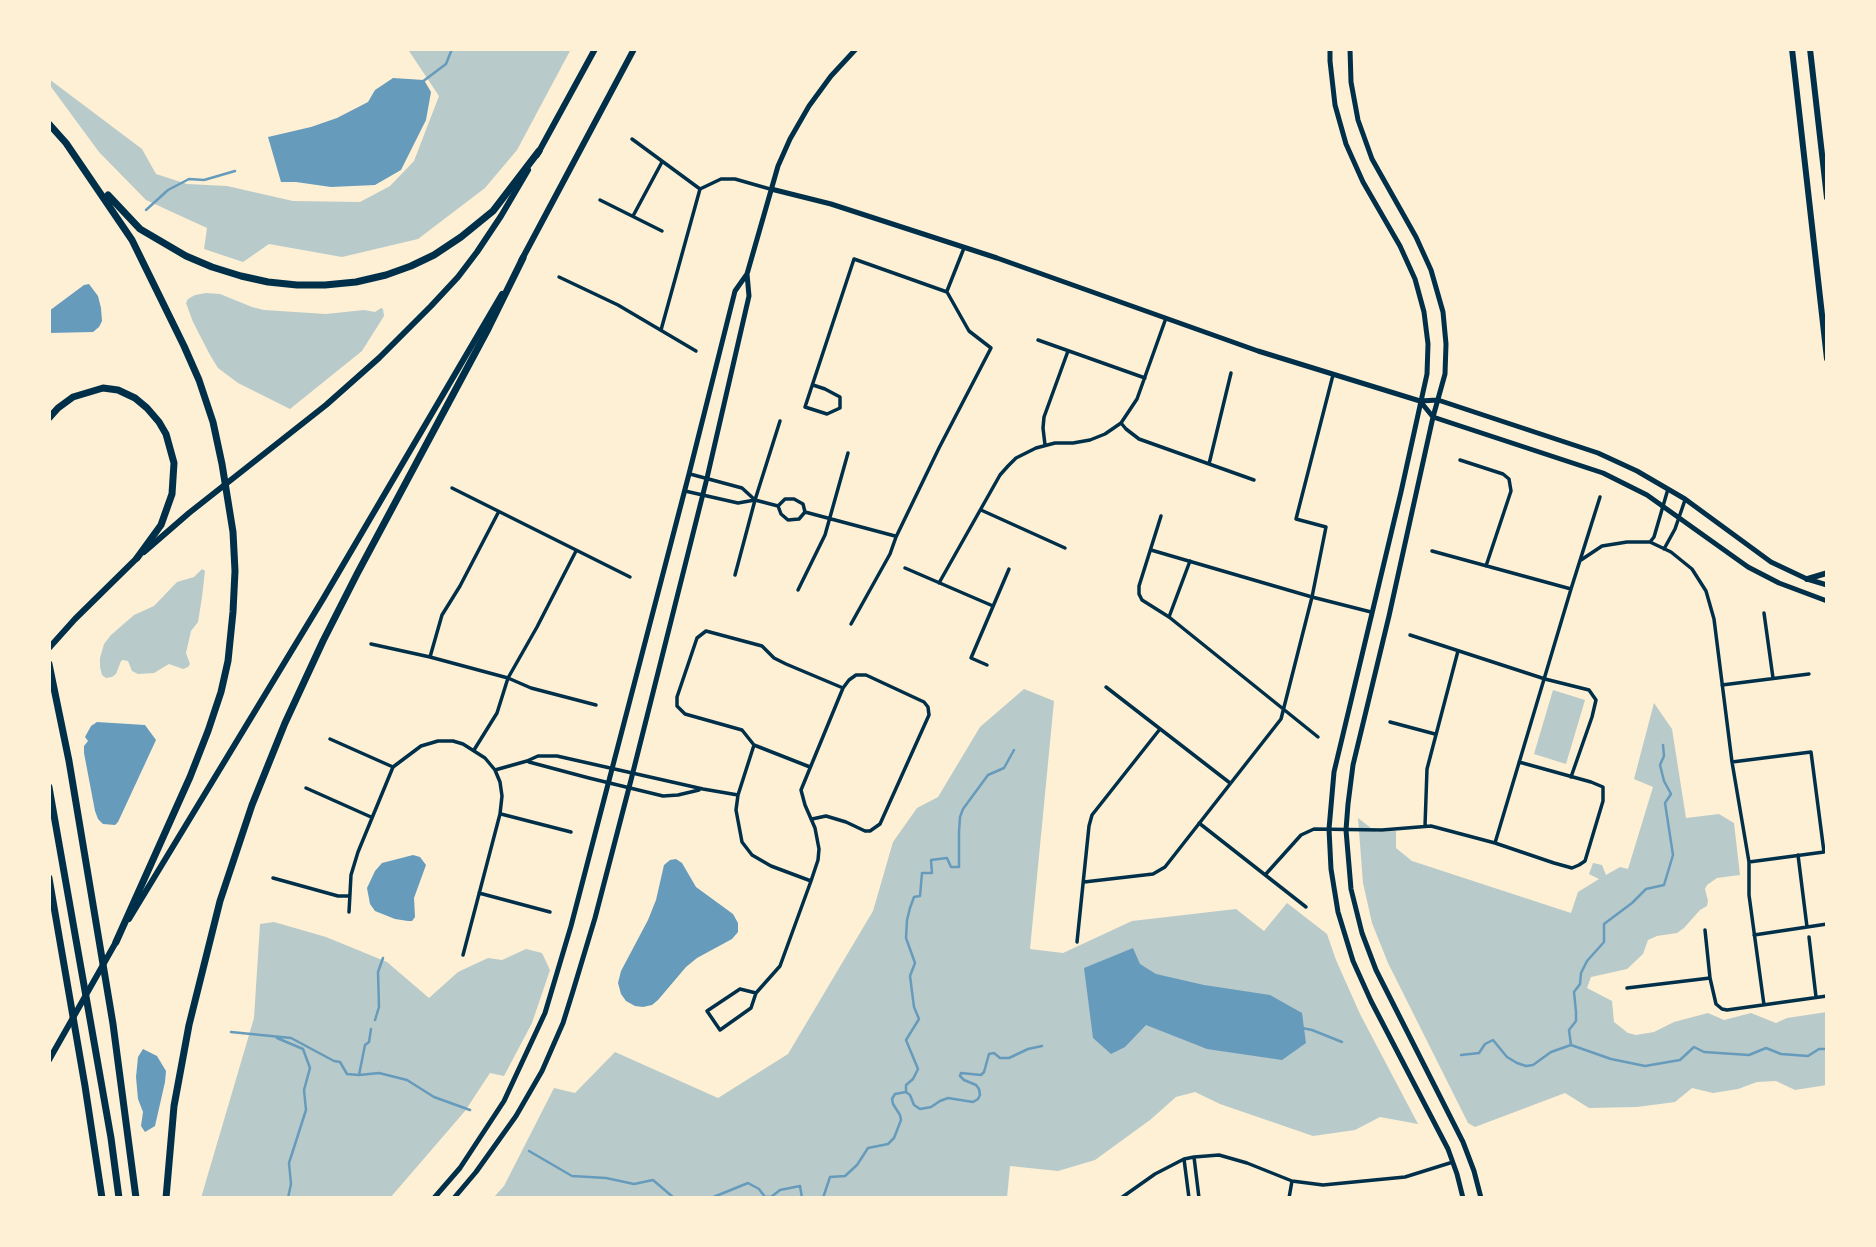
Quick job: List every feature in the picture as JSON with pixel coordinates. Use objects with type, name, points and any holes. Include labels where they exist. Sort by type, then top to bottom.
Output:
[{"type":"highway","points":[[49,124],[112,200],[140,229],[212,267],[268,282],[297,285],[356,282],[386,275],[434,255],[493,211],[539,151]]},
{"type":"highway","points":[[66,143],[132,240],[199,380],[213,422],[233,533],[233,612],[228,661],[220,692],[190,777],[116,942]]},
{"type":"highway","points":[[166,1198],[174,1106],[189,1025],[220,901],[252,805],[285,723],[329,629],[523,258]]},
{"type":"highway","points":[[49,418],[73,397],[103,388],[118,390],[135,398],[159,422],[166,434],[174,463],[172,494],[162,525],[137,558]]},
{"type":"highway","points":[[49,664],[69,761],[113,1024],[136,1198]]},
{"type":"highway","points":[[49,787],[111,1138],[119,1198]]},
{"type":"highway","points":[[49,878],[73,1010],[102,1198]]},
{"type":"main road","points":[[49,648],[137,558],[353,382],[444,292],[489,235],[595,49]]},
{"type":"main road","points":[[49,1060],[116,942],[330,587],[523,258],[634,49]]},
{"type":"main road","points":[[1793,49],[1827,359]]},
{"type":"main road","points":[[1810,49],[1827,198]]},
{"type":"main road","points":[[1807,579],[1827,573]]},
{"type":"street","points":[[454,1198],[516,1116],[542,1070],[563,1023],[595,918],[703,495],[749,296],[747,274],[771,189],[790,139],[809,106],[831,76],[856,49]]},
{"type":"street","points":[[1330,49],[1335,105],[1346,145],[1363,182],[1401,246],[1415,279],[1424,312],[1428,354],[1427,374],[1401,492],[1334,772],[1329,829],[1331,869],[1338,912],[1353,961],[1448,1149],[1462,1198]]},
{"type":"street","points":[[1350,49],[1351,82],[1358,120],[1371,159],[1416,237],[1431,270],[1443,312],[1446,344],[1445,374],[1353,765],[1346,830],[1351,889],[1371,957],[1469,1157],[1481,1198]]},
{"type":"street","points":[[632,139],[699,189]]},
{"type":"street","points":[[633,217],[662,162]]},
{"type":"street","points":[[699,189],[721,179],[735,179],[831,204],[1258,351],[1420,401],[1438,400],[1598,453],[1637,471],[1685,499],[1761,555],[1807,579],[1827,586]]},
{"type":"street","points":[[661,330],[699,189]]},
{"type":"street","points":[[600,200],[662,231]]},
{"type":"street","points":[[947,292],[964,248]]},
{"type":"street","points":[[813,385],[839,397],[840,408],[827,414],[805,407],[854,259],[947,292],[969,331],[991,348],[939,448],[890,554],[850,624]]},
{"type":"street","points":[[434,1198],[460,1168],[504,1101],[536,1035],[548,1003],[563,957],[685,491],[734,291],[747,274]]},
{"type":"street","points":[[559,277],[618,305],[696,351]]},
{"type":"street","points":[[939,583],[1000,475],[1008,466],[1045,444],[1090,440],[1121,423],[1137,399],[1166,318]]},
{"type":"street","points":[[1038,340],[1145,378]]},
{"type":"street","points":[[1045,444],[1044,417],[1068,351]]},
{"type":"street","points":[[1209,464],[1231,373]]},
{"type":"street","points":[[1084,882],[1153,874],[1164,867],[1281,719],[1326,527],[1296,519],[1334,375]]},
{"type":"street","points":[[1420,401],[1433,417],[1603,473],[1647,495],[1748,567],[1779,583],[1827,601]]},
{"type":"street","points":[[735,575],[780,421]]},
{"type":"street","points":[[1121,423],[1139,439],[1254,480]]},
{"type":"street","points":[[798,590],[831,519],[848,453]]},
{"type":"street","points":[[1460,460],[1503,474],[1510,479],[1511,491],[1486,566]]},
{"type":"street","points":[[689,474],[742,488],[755,500]]},
{"type":"street","points":[[452,488],[630,578]]},
{"type":"street","points":[[1650,542],[1654,537],[1668,489]]},
{"type":"street","points":[[685,491],[738,503],[755,500],[778,506]]},
{"type":"street","points":[[1495,843],[1600,497]]},
{"type":"street","points":[[778,506],[785,499],[794,499],[803,504],[805,512]]},
{"type":"street","points":[[1664,549],[1675,529],[1685,499]]},
{"type":"street","points":[[778,506],[781,514],[788,520],[799,519],[805,512]]},
{"type":"street","points":[[981,509],[1065,548]]},
{"type":"street","points":[[805,512],[896,537]]},
{"type":"street","points":[[430,657],[442,615],[498,513]]},
{"type":"street","points":[[1161,516],[1139,586],[1142,600],[1168,617],[1318,737]]},
{"type":"street","points":[[1581,560],[1602,546],[1650,542],[1671,552],[1692,569],[1706,591],[1714,618],[1732,762],[1749,862],[1749,895],[1764,1005]]},
{"type":"street","points":[[1151,550],[1371,612]]},
{"type":"street","points":[[474,750],[497,713],[508,678],[576,551]]},
{"type":"street","points":[[1432,551],[1571,589]]},
{"type":"street","points":[[1168,617],[1190,561]]},
{"type":"street","points":[[905,568],[993,606]]},
{"type":"street","points":[[987,665],[971,658],[1009,569]]},
{"type":"street","points":[[1764,613],[1773,678]]},
{"type":"street","points":[[810,767],[754,745],[742,730],[685,714],[677,706],[677,697],[698,638],[706,631],[762,646],[774,658],[843,688]]},
{"type":"street","points":[[1410,635],[1545,679],[1590,690],[1595,700],[1592,717],[1571,777]]},
{"type":"street","points":[[371,644],[508,678],[531,688],[596,705]]},
{"type":"street","points":[[1424,826],[1427,769],[1458,651]]},
{"type":"street","points":[[1722,685],[1809,674]]},
{"type":"street","points":[[756,993],[740,989],[707,1012],[720,1030],[751,1008],[756,993],[780,966],[818,860],[819,849],[802,790],[843,688],[856,675],[866,675],[924,702],[929,715],[880,824],[870,831],[864,831],[826,816],[812,819]]},
{"type":"street","points":[[1106,687],[1230,783]]},
{"type":"street","points":[[1390,722],[1435,734]]},
{"type":"street","points":[[1077,942],[1092,815],[1160,729]]},
{"type":"street","points":[[330,739],[393,768]]},
{"type":"street","points":[[349,912],[351,875],[371,817],[393,768],[421,746],[438,741],[453,741],[485,758],[495,770],[502,796],[500,814],[463,955]]},
{"type":"street","points":[[754,745],[736,810],[742,842],[752,855],[771,866],[811,881]]},
{"type":"street","points":[[1732,762],[1811,752],[1824,852],[1749,862]]},
{"type":"street","points":[[495,770],[548,755],[738,795]]},
{"type":"street","points":[[527,761],[663,796],[678,796],[703,789]]},
{"type":"street","points":[[1265,875],[1301,835],[1314,829],[1382,831],[1431,826],[1572,868],[1585,861],[1603,801],[1602,787],[1519,762]]},
{"type":"street","points":[[306,788],[371,817]]},
{"type":"street","points":[[500,814],[570,832]]},
{"type":"street","points":[[1199,823],[1306,907]]},
{"type":"street","points":[[1798,855],[1807,927]]},
{"type":"street","points":[[273,878],[338,896],[348,896]]},
{"type":"street","points":[[479,893],[550,912]]},
{"type":"street","points":[[1754,934],[1827,924]]},
{"type":"street","points":[[1705,930],[1710,978],[1716,1004],[1722,1009],[1827,996]]},
{"type":"street","points":[[1809,937],[1816,998]]},
{"type":"street","points":[[1627,988],[1710,978]]},
{"type":"street","points":[[1121,1198],[1155,1174],[1184,1159],[1194,1157],[1219,1155],[1292,1181],[1323,1185],[1405,1177],[1469,1157]]},
{"type":"street","points":[[1194,1157],[1199,1198]]},
{"type":"street","points":[[1184,1159],[1189,1198]]},
{"type":"street","points":[[1289,1198],[1292,1181]]},
{"type":"shaded area","points":[[410,49],[571,49],[517,150],[485,188],[418,239],[342,257],[269,244],[243,262],[204,249],[207,228],[146,200],[99,152],[49,84],[49,79],[142,149],[156,174],[187,184],[227,186],[293,201],[360,202],[390,186],[414,161],[439,96]]},
{"type":"shaded area","points":[[220,294],[264,310],[326,314],[364,310],[375,312],[381,308],[384,316],[362,351],[290,409],[238,383],[218,368],[193,322],[186,303],[195,295]]},
{"type":"shaded area","points":[[202,569],[205,571],[198,622],[191,631],[186,653],[190,664],[188,667],[183,669],[169,664],[154,673],[138,674],[132,671],[128,661],[123,660],[112,677],[106,678],[102,675],[100,658],[104,644],[111,635],[134,615],[154,606],[177,582],[194,577]]},
{"type":"shaded area","points":[[1024,689],[1054,701],[1030,949],[1063,953],[1132,921],[1236,909],[1264,931],[1287,903],[1327,934],[1360,1014],[1418,1124],[1380,1117],[1355,1130],[1313,1136],[1220,1104],[1195,1092],[1176,1097],[1150,1120],[1095,1160],[1058,1171],[1010,1166],[1007,1198],[493,1198],[504,1186],[554,1088],[575,1093],[615,1052],[718,1098],[788,1054],[873,911],[893,842],[917,808],[938,797],[980,727]]},
{"type":"shaded area","points":[[1553,690],[1585,700],[1566,764],[1534,754]]},
{"type":"shaded area","points":[[1654,703],[1672,729],[1686,818],[1719,814],[1734,823],[1740,875],[1717,878],[1707,885],[1707,906],[1684,928],[1677,933],[1648,940],[1643,954],[1627,969],[1591,977],[1587,988],[1612,1001],[1614,1022],[1628,1033],[1636,1035],[1654,1032],[1674,1022],[1708,1013],[1724,1020],[1751,1013],[1776,1023],[1787,1018],[1827,1012],[1827,1085],[1795,1090],[1776,1081],[1757,1082],[1738,1089],[1713,1093],[1692,1088],[1675,1102],[1637,1107],[1589,1108],[1565,1093],[1475,1127],[1468,1123],[1388,963],[1372,923],[1363,883],[1358,818],[1376,832],[1396,831],[1396,848],[1412,861],[1571,913],[1578,892],[1599,879],[1589,874],[1593,863],[1602,865],[1606,875],[1620,867],[1628,869],[1653,787],[1634,779]]},
{"type":"shaded area","points":[[274,922],[326,937],[387,962],[429,998],[458,972],[488,958],[502,960],[526,949],[542,953],[550,970],[532,1023],[504,1076],[490,1073],[465,1111],[390,1198],[201,1198],[254,1018],[260,924]]},
{"type":"water","points":[[393,78],[424,80],[431,92],[426,120],[401,170],[375,185],[331,187],[281,182],[268,137],[337,118],[368,102],[375,90]]},
{"type":"water","points":[[89,284],[98,296],[101,308],[102,321],[99,327],[93,332],[49,333],[49,311]]},
{"type":"water","points":[[97,722],[145,725],[156,740],[115,825],[103,824],[98,819],[84,753],[84,746],[88,741],[85,737],[91,726]]},
{"type":"water","points":[[413,855],[420,857],[426,865],[414,898],[415,917],[408,921],[375,911],[370,904],[367,888],[375,871],[382,863]]},
{"type":"water","points":[[676,859],[682,863],[696,887],[733,914],[738,923],[738,932],[732,939],[686,967],[652,1005],[635,1006],[621,994],[618,983],[621,971],[648,920],[664,865]]},
{"type":"water","points":[[1133,948],[1140,964],[1156,974],[1204,985],[1270,995],[1302,1013],[1306,1043],[1282,1060],[1207,1049],[1146,1025],[1125,1047],[1111,1054],[1093,1038],[1084,968]]},
{"type":"water","points":[[143,1049],[157,1056],[166,1071],[155,1126],[145,1132],[141,1126],[143,1112],[138,1099],[136,1077],[138,1057]]},
{"type":"waterway","points":[[422,82],[446,64],[452,49]]},
{"type":"waterway","points":[[146,210],[168,190],[189,179],[204,180],[235,171]]},
{"type":"waterway","points":[[1571,1045],[1569,1030],[1576,1021],[1574,992],[1580,984],[1581,973],[1587,961],[1604,942],[1604,924],[1646,889],[1664,885],[1673,855],[1665,803],[1671,794],[1660,765],[1664,756],[1663,745]]},
{"type":"waterway","points":[[906,1092],[906,1085],[918,1069],[906,1040],[919,1019],[914,1007],[910,976],[915,963],[906,938],[910,908],[914,897],[920,896],[922,873],[932,873],[931,860],[947,858],[951,867],[959,867],[960,817],[963,809],[988,775],[1004,768],[1014,750]]},
{"type":"waterway","points":[[375,1020],[379,1007],[378,972],[383,958]]},
{"type":"waterway","points":[[1302,1028],[1342,1042]]},
{"type":"waterway","points":[[359,1075],[371,1029]]},
{"type":"waterway","points":[[231,1032],[291,1038],[340,1062],[347,1074],[379,1073],[407,1080],[434,1097],[470,1110]]},
{"type":"waterway","points":[[277,1038],[303,1049],[310,1068],[304,1090],[306,1110],[289,1163],[291,1184],[288,1198]]},
{"type":"waterway","points":[[1461,1055],[1479,1053],[1485,1044],[1493,1040],[1507,1057],[1526,1066],[1533,1065],[1551,1052],[1571,1045],[1611,1059],[1645,1066],[1680,1060],[1694,1047],[1704,1052],[1749,1055],[1766,1048],[1781,1054],[1808,1056],[1819,1049],[1827,1049]]},
{"type":"waterway","points":[[823,1198],[830,1177],[845,1176],[857,1165],[868,1148],[888,1144],[894,1138],[901,1120],[893,1104],[895,1094],[906,1092],[920,1109],[931,1107],[948,1098],[973,1102],[980,1095],[979,1089],[964,1080],[960,1076],[961,1073],[981,1075],[989,1054],[1009,1058],[1042,1046]]},
{"type":"waterway","points":[[529,1151],[572,1176],[606,1178],[634,1184],[653,1180],[674,1198]]},
{"type":"waterway","points":[[711,1198],[748,1183],[759,1189],[765,1197],[771,1197],[780,1190],[800,1186],[802,1198]]}]
